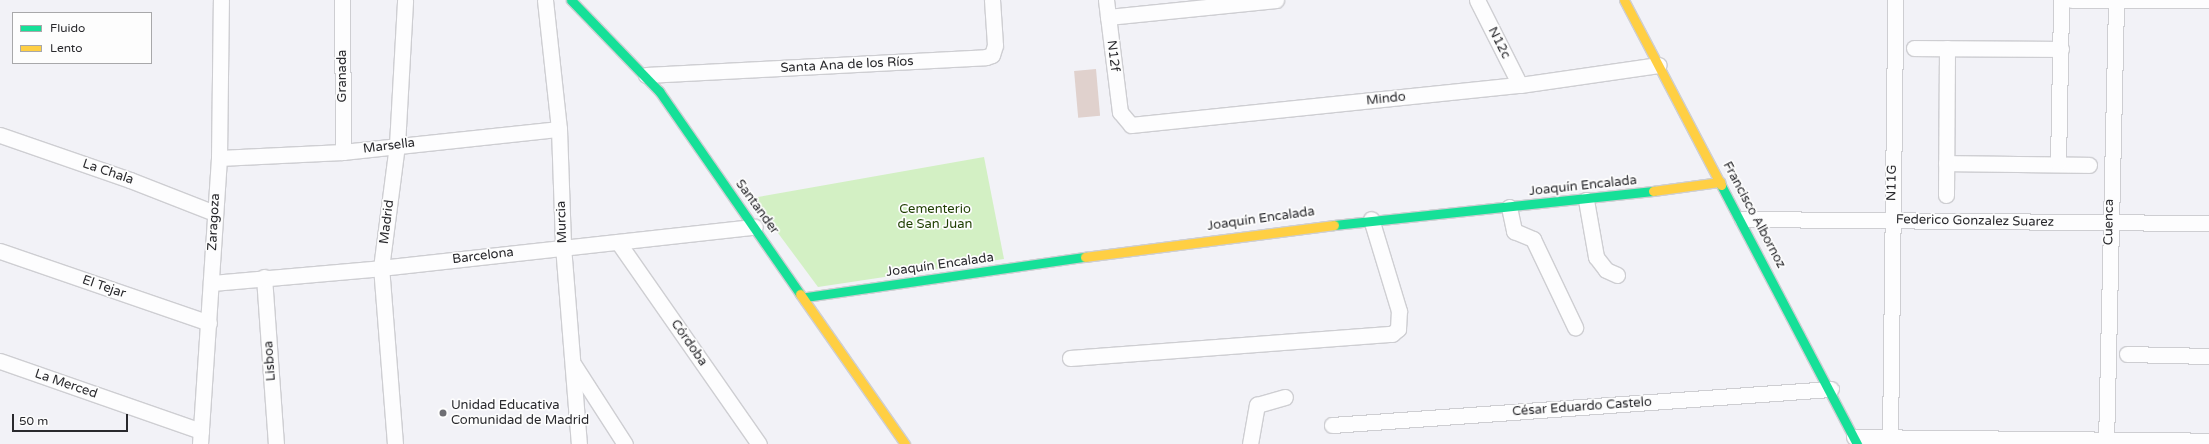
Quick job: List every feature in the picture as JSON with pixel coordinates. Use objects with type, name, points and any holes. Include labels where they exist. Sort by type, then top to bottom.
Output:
[{"type":"street","name":"Zaragoza","points":[[201,437],[209,323],[214,213],[219,158],[221,0]]},
{"type":"street","name":"Granada","points":[[342,0],[343,152]]},
{"type":"street","name":"Madrid","points":[[395,444],[381,268],[397,145],[405,0]]},
{"type":"street","name":"Murcia","points":[[545,0],[559,129],[563,246],[579,444]]},
{"type":"street","name":"Santander","points":[[571,0],[646,75],[806,297],[906,444]]},
{"type":"street","name":"Santa Ana de los Ríos","points":[[646,75],[986,57],[992,55],[995,45],[992,0]]},
{"type":"street","name":"N12f","points":[[1106,0],[1120,112]]},
{"type":"street","points":[[1108,18],[1276,0]]},
{"type":"street","name":"N12c","points":[[1477,0],[1520,85]]},
{"type":"street","name":"Francisco Albornoz","points":[[1624,0],[1832,389],[1856,441]]},
{"type":"street","name":"N11G","points":[[1890,438],[1894,0]]},
{"type":"street","points":[[2058,163],[2061,0]]},
{"type":"street","points":[[2072,0],[2209,0]]},
{"type":"street","name":"Cuenca","points":[[2106,442],[2108,223],[2116,0]]},
{"type":"street","points":[[1914,48],[2061,49]]},
{"type":"street","points":[[1946,195],[1947,48]]},
{"type":"street","name":"Mindo","points":[[1120,112],[1126,123],[1141,125],[1520,85],[1659,65]]},
{"type":"street","name":"Marsella","points":[[219,158],[343,152],[397,145],[559,129]]},
{"type":"street","name":"La Chala","points":[[0,135],[130,180],[214,213]]},
{"type":"street","points":[[1946,163],[2058,163],[2089,165]]},
{"type":"street","name":"Joaquín Encalada","points":[[806,297],[1371,219],[1586,200],[1720,182]]},
{"type":"street","points":[[1586,200],[1596,257],[1606,270],[1617,276]]},
{"type":"street","points":[[1509,207],[1514,231],[1533,239],[1575,328]]},
{"type":"street","points":[[1070,358],[1392,334],[1398,329],[1399,311],[1371,219]]},
{"type":"street","name":"Federico Gonzalez Suarez","points":[[1742,219],[1892,219],[2108,223],[2209,223]]},
{"type":"street","name":"Barcelona","points":[[211,283],[381,268],[563,246],[618,242],[755,227]]},
{"type":"street","name":"Córdoba","points":[[618,242],[759,444]]},
{"type":"street","name":"El Tejar","points":[[0,251],[209,323]]},
{"type":"street","name":"Lisboa","points":[[264,278],[276,444]]},
{"type":"street","points":[[2127,354],[2209,356]]},
{"type":"street","name":"La Merced","points":[[0,361],[201,437]]},
{"type":"street","points":[[573,364],[625,444]]},
{"type":"street","name":"César Eduardo Castelo","points":[[1332,425],[1832,389]]},
{"type":"street","points":[[1250,444],[1257,405],[1285,397]]},
{"type":"street","points":[[1856,441],[1890,438],[2106,442],[2209,441]]},
{"type":"green space","name":"Cementerio de San Juan","points":[[984,157],[1004,259],[818,287],[752,198]]},
{"type":"building","points":[[1096,69],[1100,116],[1078,118],[1074,71]]},
{"type":"traffic: fast","points":[[571,0],[659,91],[800,294]]},
{"type":"traffic: fast","points":[[1721,185],[1857,444]]},
{"type":"traffic: fast","points":[[1334,225],[1653,191]]},
{"type":"traffic: fast","points":[[806,297],[1085,257]]},
{"type":"traffic: slow","points":[[1624,0],[1721,185]]},
{"type":"traffic: slow","points":[[1653,191],[1720,182]]},
{"type":"traffic: slow","points":[[1085,257],[1334,225]]},
{"type":"traffic: slow","points":[[800,294],[905,444]]},
{"type":"place","name":"Unidad Educativa Comunidad de Madrid","points":[[443,413]]}]
